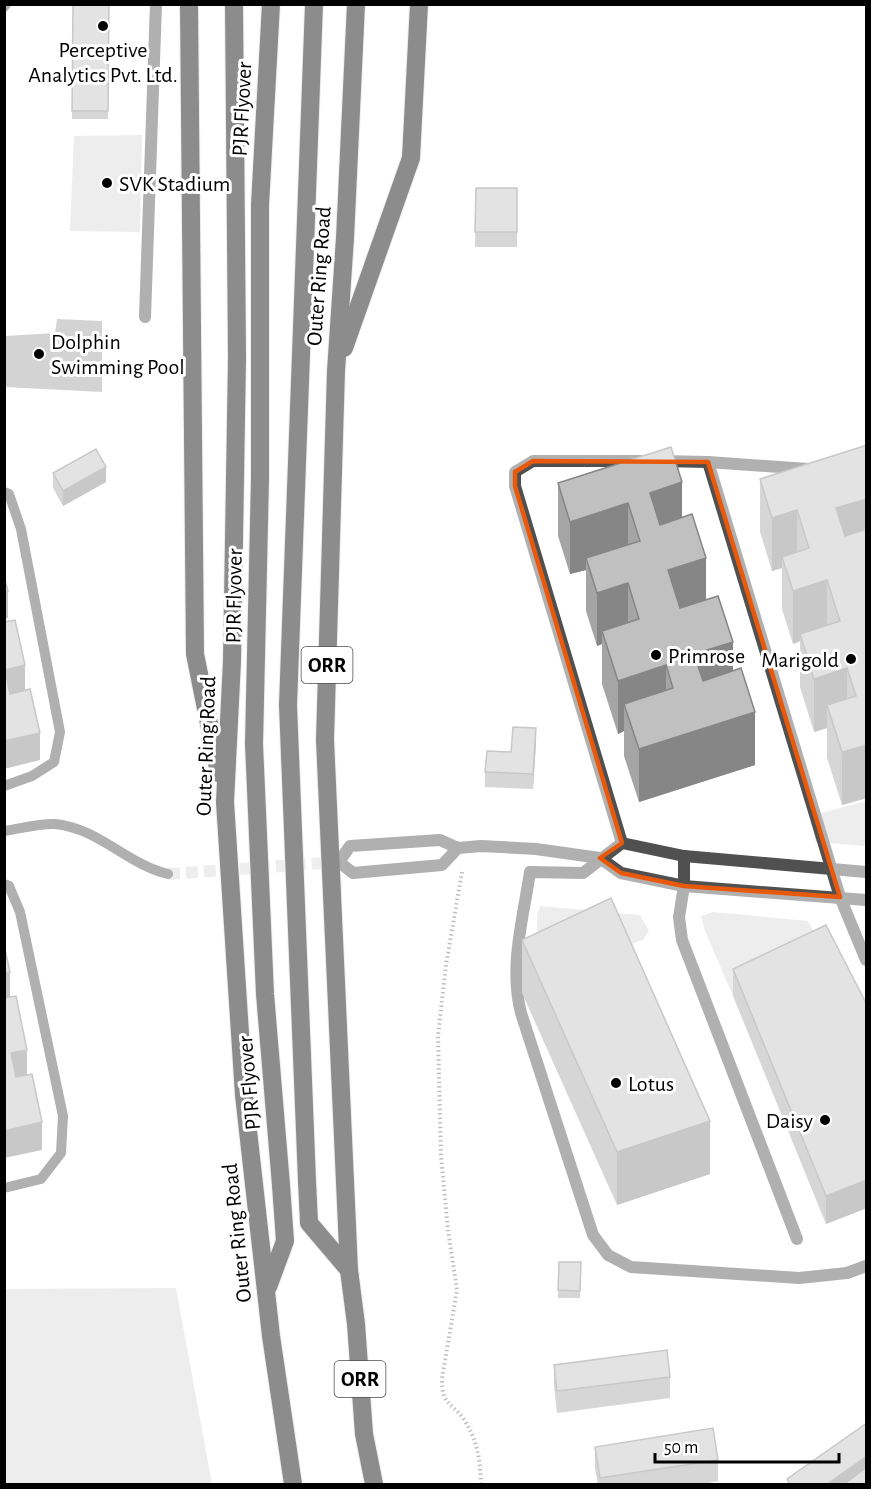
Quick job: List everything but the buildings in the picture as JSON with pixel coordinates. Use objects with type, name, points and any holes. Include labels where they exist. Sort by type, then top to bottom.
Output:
[{"type":"highway","points":[[189,4],[195,654],[225,802]]},
{"type":"highway","name":"Outer Ring Road","points":[[234,4],[237,358],[232,661],[225,802],[244,1095],[271,1336],[293,1485]]},
{"type":"highway","name":"PJR Flyover","points":[[267,1292],[285,1241],[265,994],[254,744],[260,478],[260,205],[271,4]]},
{"type":"highway","points":[[314,4],[288,705],[309,1224],[349,1270]]},
{"type":"highway","name":"Outer Ring Road","points":[[356,4],[336,371],[325,740],[349,1270],[356,1324],[364,1434],[374,1485]]},
{"type":"highway","points":[[336,371],[411,158],[419,4]]},
{"type":"street","points":[[145,317],[156,4]]},
{"type":"street","points":[[622,843],[515,486],[515,471],[533,461],[708,462],[826,470]]},
{"type":"street","points":[[708,462],[840,897],[867,960]]},
{"type":"street","points":[[458,848],[442,866],[353,873],[339,862],[350,846],[440,840],[458,848],[487,846],[536,849],[600,858],[621,873],[684,886],[867,900]]},
{"type":"street","points":[[867,872],[832,867],[684,856],[622,843],[583,873],[530,872],[516,969],[516,993],[593,1235],[608,1255],[631,1267],[799,1278],[847,1273],[867,1266]]},
{"type":"street","points":[[684,856],[684,886],[679,916],[682,940],[797,1239]]},
{"type":"lane","points":[[4,492],[9,494],[21,529],[60,732],[54,762],[32,776],[4,786]]},
{"type":"lane","points":[[4,831],[54,824],[86,831],[151,870],[168,874]]},
{"type":"lane","points":[[4,884],[9,886],[20,912],[63,1116],[61,1152],[41,1179],[4,1188]]},
{"type":"path","points":[[458,848],[462,872],[446,965],[438,1036],[441,1156],[448,1230],[457,1290],[442,1379],[442,1393],[448,1404],[462,1418],[480,1454],[481,1485]]},
{"type":"highlighted area","points":[[533,461],[708,462],[840,897],[684,886],[621,873],[600,858],[622,843],[515,486],[515,472]]},
{"type":"shaded area","name":"SVK Stadium","points":[[142,135],[140,232],[70,231],[74,136]]},
{"type":"shaded area","points":[[57,319],[102,321],[102,392],[5,387],[5,336],[55,333]]},
{"type":"shaded area","points":[[866,801],[866,846],[816,842],[811,816]]},
{"type":"shaded area","points":[[540,906],[640,915],[649,931],[643,940],[538,975],[537,915]]},
{"type":"shaded area","points":[[713,912],[808,921],[826,953],[733,996],[705,931],[701,916]]},
{"type":"shaded area","points":[[176,1288],[212,1484],[5,1484],[5,1289]]},
{"type":"tunnel","points":[[168,874],[338,862]]},
{"type":"place","name":"Perceptive Analytics Pvt. Ltd.","points":[[103,26]]},
{"type":"place","name":"SVK Stadium","points":[[107,183]]},
{"type":"place","name":"Dolphin Swimming Pool","points":[[39,354]]},
{"type":"place","name":"Primrose","points":[[656,655]]},
{"type":"place","name":"Marigold","points":[[851,659]]},
{"type":"place","name":"Lotus","points":[[616,1083]]},
{"type":"place","name":"Daisy","points":[[825,1120]]}]
